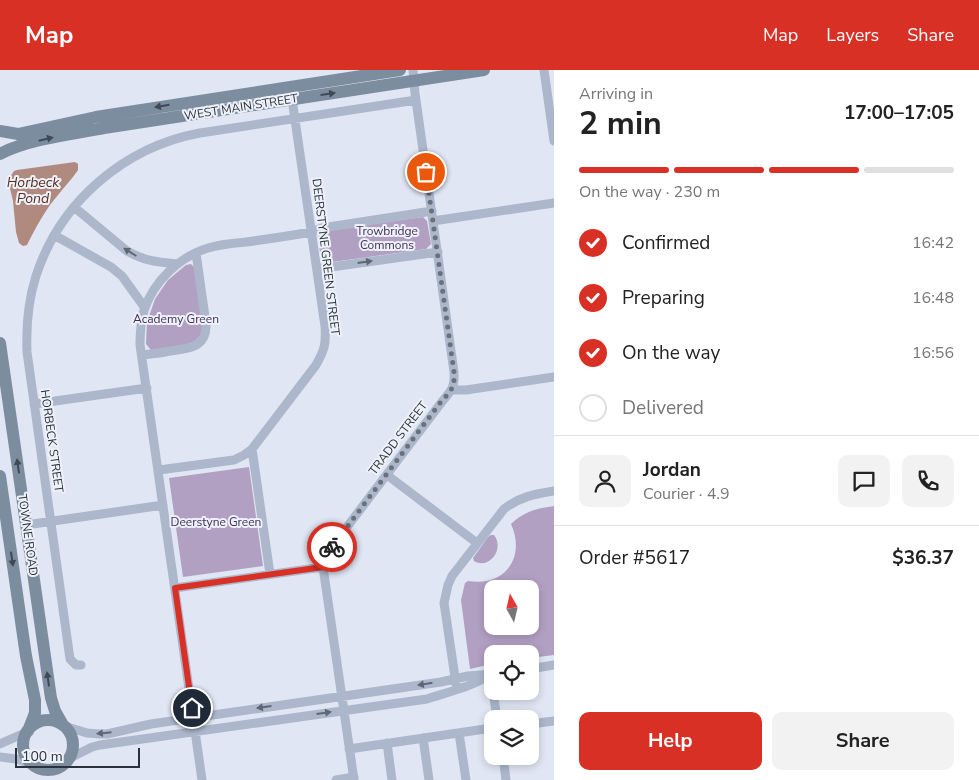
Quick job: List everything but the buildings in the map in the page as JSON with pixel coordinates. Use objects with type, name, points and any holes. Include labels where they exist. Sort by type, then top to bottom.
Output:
[{"type":"street","name":"WEST MAIN STREET","points":[[0,132],[18,134],[96,117],[400,70]]},
{"type":"street","name":"WEST MAIN STREET","points":[[0,154],[20,146],[81,132],[292,99],[413,76],[484,70]]},
{"type":"street","points":[[544,70],[554,141]]},
{"type":"street","points":[[413,76],[454,372],[452,390],[466,390],[554,377]]},
{"type":"street","name":"DEERSTYNE GREEN STREET","points":[[159,470],[234,460],[244,455],[252,449],[316,365],[324,351],[326,336],[292,99]]},
{"type":"street","name":"HORBECK STREET","points":[[81,665],[76,665],[70,659],[26,337],[30,302],[36,277],[54,235],[88,190],[113,170],[135,156],[166,142],[200,133],[416,100]]},
{"type":"street","points":[[202,780],[140,336],[145,308],[156,287],[177,264],[211,247],[311,232],[322,228],[554,203]]},
{"type":"street","points":[[74,207],[127,251],[136,256],[153,262],[177,264]]},
{"type":"street","points":[[54,235],[122,276],[145,308]]},
{"type":"street","points":[[317,269],[438,252]]},
{"type":"street","points":[[142,355],[191,348],[204,338],[206,324],[196,253]]},
{"type":"street","name":"TOWNE ROAD","points":[[0,343],[51,698],[54,711],[64,725]]},
{"type":"street","points":[[34,404],[146,388]]},
{"type":"street","name":"TRADD STREET","points":[[323,567],[325,556],[440,403],[452,390]]},
{"type":"street","points":[[252,449],[270,574]]},
{"type":"street","points":[[386,475],[477,543]]},
{"type":"street","name":"TOWNE ROAD","points":[[0,476],[26,656],[35,700],[34,713],[28,731]]},
{"type":"street","points":[[457,689],[445,612],[445,594],[452,576],[504,509],[512,502],[523,497],[554,491]]},
{"type":"street","points":[[26,525],[163,505]]},
{"type":"street","points":[[175,588],[323,567],[354,779],[336,780]]},
{"type":"street","points":[[539,667],[554,665]]},
{"type":"street","points":[[0,744],[28,731],[36,724],[45,720],[56,721],[87,733],[107,734],[137,726],[484,675]]},
{"type":"street","points":[[0,757],[16,758],[42,769],[53,770],[62,766],[70,758],[97,746],[427,699],[484,679]]},
{"type":"street","points":[[539,723],[554,721]]},
{"type":"street","points":[[61,780],[73,750],[73,739],[64,725]]},
{"type":"street","points":[[349,749],[484,729]]},
{"type":"street","points":[[28,731],[24,739],[26,757],[39,772],[42,780]]},
{"type":"street","points":[[459,733],[466,780]]},
{"type":"street","points":[[423,738],[429,780]]},
{"type":"street","points":[[387,743],[392,780]]},
{"type":"street","points":[[504,765],[506,780]]},
{"type":"green space","name":"Trowbridge Commons","points":[[423,217],[427,221],[431,244],[426,249],[325,263],[321,260],[318,237],[322,231]]},
{"type":"green space","name":"Academy Green","points":[[191,264],[194,267],[203,325],[201,334],[197,339],[188,344],[151,350],[146,344],[147,322],[155,299],[168,280],[186,265]]},
{"type":"green space","name":"Deerstyne Green","points":[[249,467],[263,566],[183,577],[169,478]]},
{"type":"green space","points":[[554,506],[554,655],[539,657],[539,645],[484,645],[484,666],[470,669],[461,600],[465,583],[468,581],[484,581],[484,635],[539,635],[539,580],[488,580],[502,574],[514,558],[516,548],[515,536],[511,524],[526,513]]},
{"type":"green space","points":[[491,535],[494,535],[498,546],[494,557],[485,563],[474,561],[473,558]]},
{"type":"water","name":"Horbeck Pond","points":[[75,162],[78,164],[78,170],[49,207],[27,245],[23,246],[19,243],[16,232],[13,201],[8,180],[14,171],[17,170]]},
{"type":"way so far","points":[[332,547],[440,403],[452,390],[454,384],[454,372],[426,172]]},
{"type":"route","points":[[192,708],[175,588],[323,567],[325,556],[332,547]]}]
